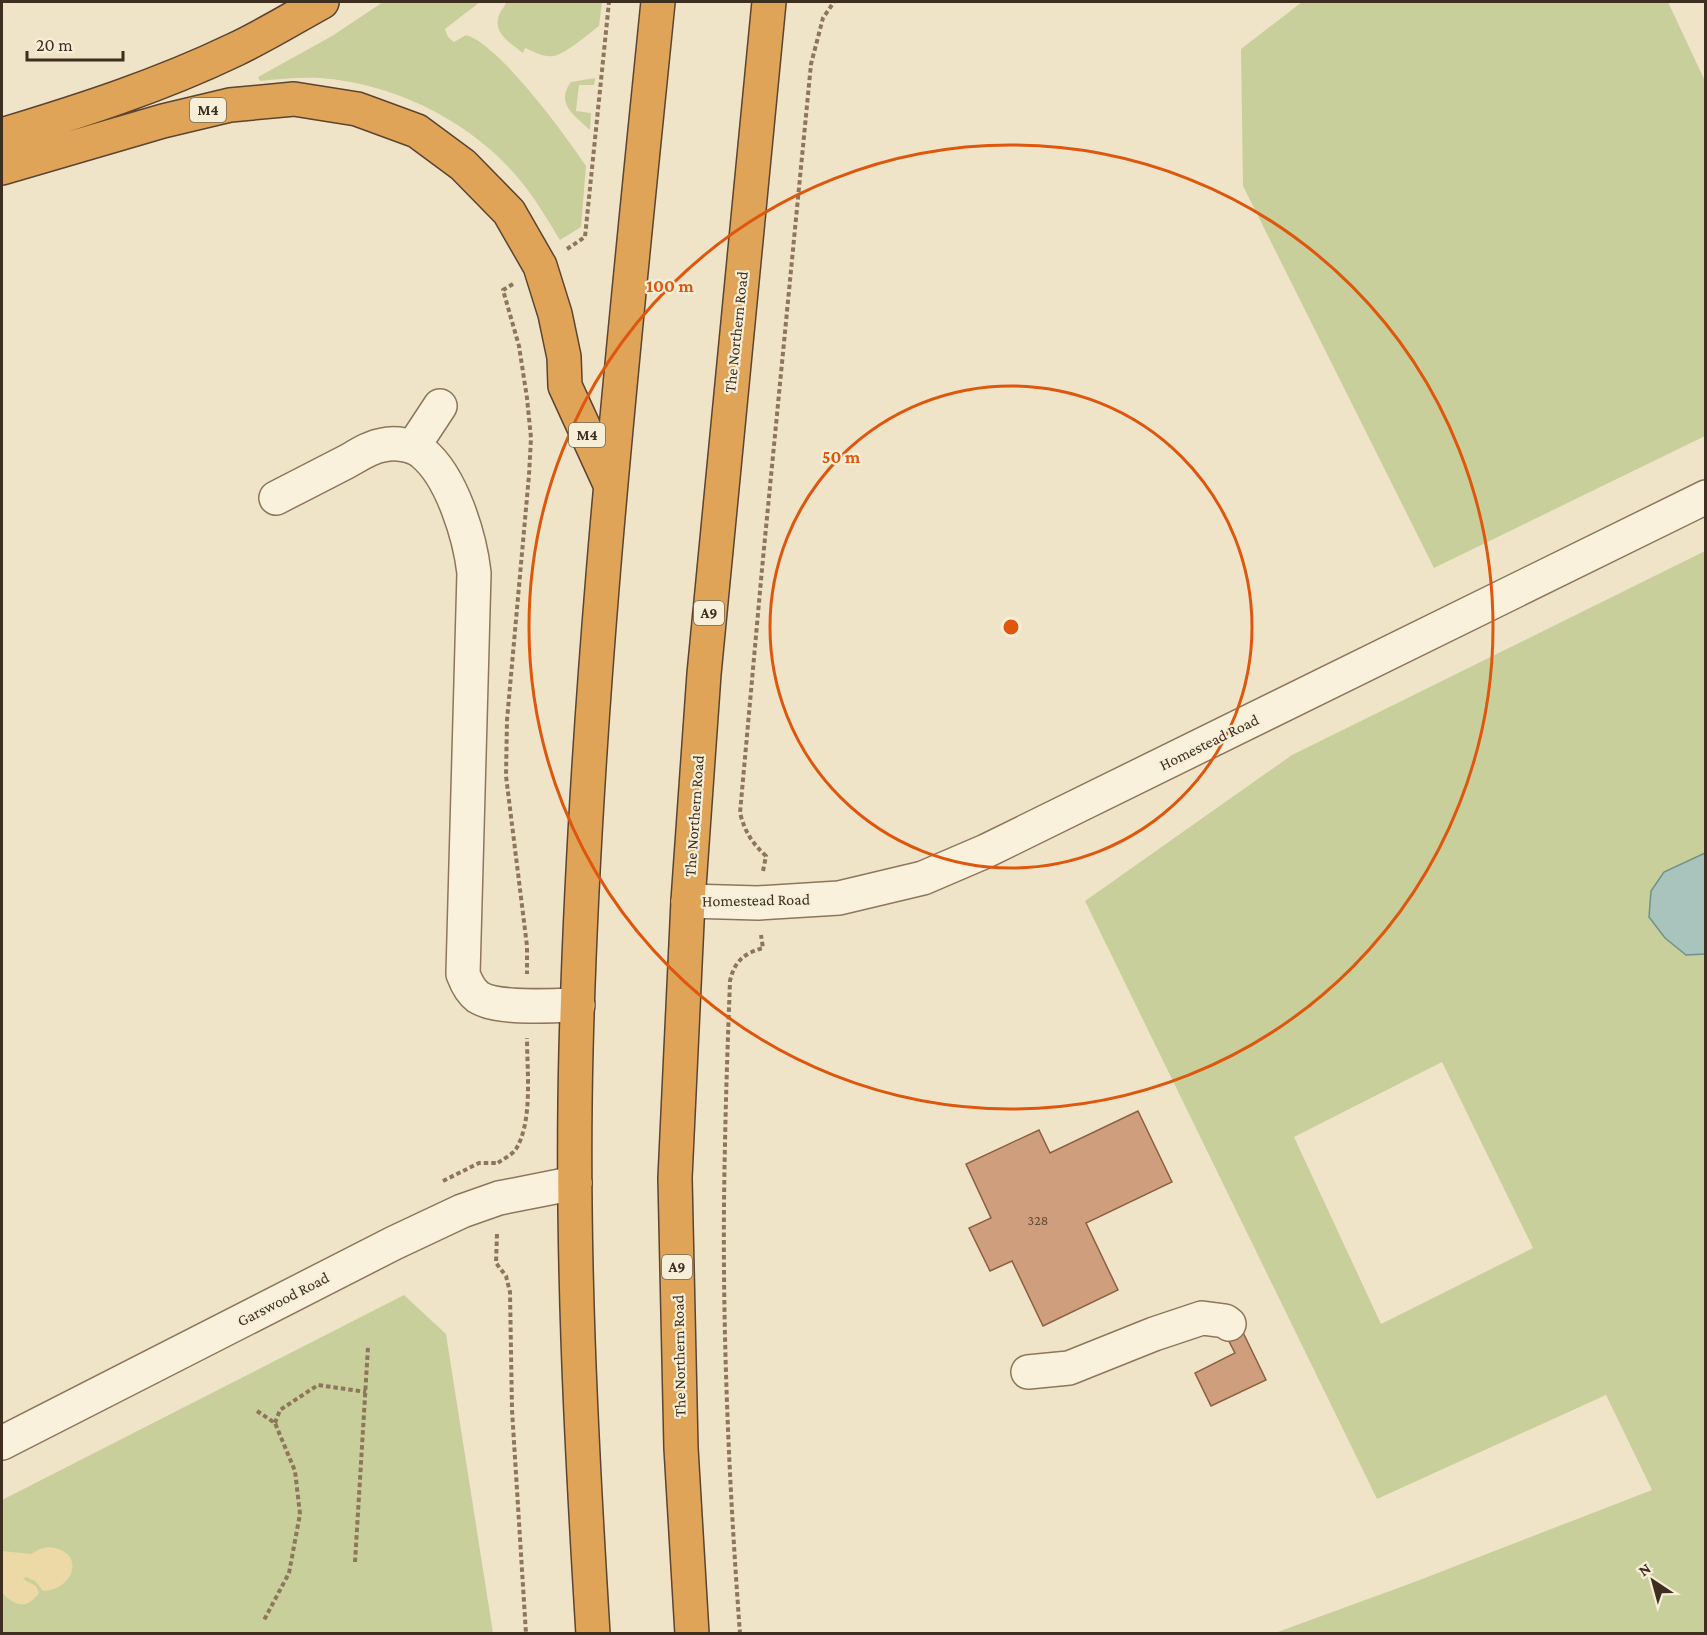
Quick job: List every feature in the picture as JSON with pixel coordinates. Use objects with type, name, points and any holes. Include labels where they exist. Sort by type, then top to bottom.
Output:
[{"type":"highway","points":[[2,135],[109,102],[177,76],[235,50],[322,2]]},
{"type":"highway","points":[[593,1634],[580,1419],[576,1184],[578,1005],[588,766],[599,603],[658,2]]},
{"type":"highway","name":"The Northern Road","points":[[692,1634],[681,1448],[675,1178],[688,901],[704,674],[770,6]]},
{"type":"highway","name":"M4","points":[[2,168],[230,105],[294,99],[357,109],[417,131],[463,165],[509,212],[540,266],[555,314],[564,357],[565,386],[610,484]]},
{"type":"street","points":[[413,447],[440,406]]},
{"type":"street","points":[[276,498],[383,445],[413,447],[431,461],[454,501],[472,557],[474,573],[463,974],[466,983],[477,997],[490,1002],[578,1005]]},
{"type":"street","name":"Homestead Road","points":[[688,901],[758,903],[839,898],[923,878],[997,846],[1706,497]]},
{"type":"street","name":"Garswood Road","points":[[2,1443],[394,1243],[462,1211],[498,1198],[576,1184]]},
{"type":"street","points":[[1029,1372],[1069,1368],[1154,1334],[1202,1318],[1225,1321],[1229,1324]]},
{"type":"path","points":[[526,1634],[512,1410],[510,1292],[506,1276],[496,1263],[498,1162],[514,1152],[524,1132],[527,1098],[527,946],[506,776],[507,720],[530,475],[531,438],[519,346],[503,290],[585,237],[609,2]]},
{"type":"path","points":[[766,856],[744,831],[740,813],[810,64],[823,18],[834,2]]},
{"type":"path","points":[[740,1634],[733,1544],[725,1339],[724,1145],[730,981],[738,961],[747,953],[763,948]]},
{"type":"path","points":[[355,1562],[368,1347]]},
{"type":"path","points":[[275,1423],[280,1410],[318,1385],[366,1392]]},
{"type":"path","points":[[257,1411],[275,1423],[295,1471],[300,1514],[289,1574],[263,1622]]},
{"type":"green space","points":[[383,2],[480,2],[445,29],[448,37],[454,42],[466,35],[480,42],[496,55],[531,93],[586,166],[581,227],[560,240],[541,209],[500,158],[455,123],[430,109],[403,97],[348,81],[290,78],[260,81],[258,77],[332,36]]},
{"type":"green space","points":[[506,2],[602,2],[599,26],[571,47],[554,56],[546,56],[525,48],[523,53],[505,39],[499,30],[499,16]]},
{"type":"green space","points":[[1302,2],[1668,2],[1705,81],[1705,436],[1434,568],[1243,186],[1241,49]]},
{"type":"green space","points":[[595,78],[594,85],[579,85],[576,111],[591,113],[590,130],[568,108],[565,96],[571,82]]},
{"type":"green space","points":[[1705,551],[1705,1633],[1275,1633],[1652,1490],[1606,1395],[1377,1499],[1085,901],[1292,755]],"holes":[[[1442,1062],[1533,1248],[1381,1324],[1294,1137]]]},
{"type":"green space","points":[[404,1295],[446,1334],[493,1633],[2,1634],[2,1500]]},
{"type":"sand","points":[[48,1547],[68,1555],[72,1562],[72,1570],[63,1584],[43,1591],[35,1581],[26,1577],[23,1579],[36,1586],[39,1593],[25,1604],[16,1603],[2,1593],[2,1551],[31,1554]]},
{"type":"water","points":[[1705,853],[1705,954],[1686,955],[1665,938],[1649,917],[1651,891],[1664,872]]},
{"type":"building","points":[[1138,1111],[1172,1182],[1086,1223],[1118,1290],[1043,1326],[1012,1261],[990,1271],[969,1228],[991,1218],[966,1164],[1039,1130],[1050,1153]]},
{"type":"building","points":[[1237,1320],[1266,1380],[1211,1406],[1195,1373],[1235,1353],[1222,1328]]}]
